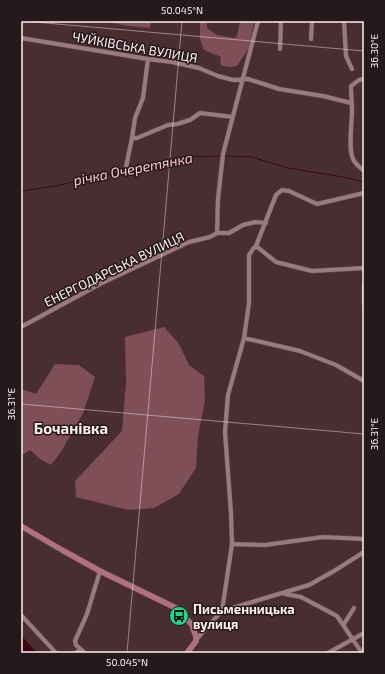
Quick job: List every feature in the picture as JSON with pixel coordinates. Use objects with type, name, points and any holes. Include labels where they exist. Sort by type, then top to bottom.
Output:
[{"type":"main road","points":[[21,526],[62,550],[178,609],[192,625],[196,637],[196,641],[187,653]]},
{"type":"street","points":[[217,233],[218,199],[222,159],[258,21]]},
{"type":"street","points":[[280,49],[281,21]]},
{"type":"street","points":[[311,39],[312,21]]},
{"type":"street","points":[[344,21],[346,56],[352,69]]},
{"type":"street","name":"ЧУЙКІВСЬКА ВУЛИЦЯ","points":[[21,38],[172,62],[199,68],[218,76],[233,80],[251,80],[279,89],[323,96],[350,103]]},
{"type":"street","points":[[126,167],[135,118],[142,98],[148,59]]},
{"type":"street","points":[[364,79],[359,80],[351,86],[350,103],[352,109],[352,158],[356,164],[364,170]]},
{"type":"street","points":[[132,138],[137,138],[168,124],[177,124],[190,120],[200,113],[233,117]]},
{"type":"street","points":[[222,611],[232,544],[225,432],[228,395],[244,338],[249,303],[249,255],[256,246],[276,195],[282,190],[289,191],[317,204],[364,193]]},
{"type":"street","name":"ЕНЕРГОДАРСЬКА ВУЛИЦЯ","points":[[21,326],[107,280],[189,242],[210,237],[217,233],[230,233],[243,225],[256,222],[266,223]]},
{"type":"street","points":[[256,246],[276,262],[312,271],[364,268]]},
{"type":"street","points":[[364,285],[364,304]]},
{"type":"street","points":[[244,338],[300,351],[336,365],[364,381]]},
{"type":"street","points":[[232,544],[265,545],[323,537],[364,540]]},
{"type":"street","points":[[196,641],[222,611],[284,594],[309,585],[364,552]]},
{"type":"street","points":[[83,652],[76,645],[75,641],[87,614],[100,570]]},
{"type":"street","points":[[284,594],[301,597],[325,608],[337,616],[344,624],[362,653]]},
{"type":"street","points":[[344,624],[354,608]]},
{"type":"street","points":[[21,615],[56,653]]},
{"type":"street","points":[[192,625],[208,626]]},
{"type":"street","points":[[328,653],[364,633]]},
{"type":"street","points":[[75,653],[83,652]]},
{"type":"shaded area","points":[[101,21],[151,21],[150,28]]},
{"type":"shaded area","points":[[200,21],[207,21],[207,28],[217,35],[234,38],[237,36],[240,21],[254,21],[249,48],[237,66],[222,66],[220,63],[221,57],[204,50],[200,39]]},
{"type":"shaded area","points":[[164,327],[179,344],[189,365],[204,376],[205,401],[198,436],[196,468],[179,494],[154,508],[128,510],[76,497],[75,481],[122,431],[126,382],[125,337]]},
{"type":"shaded area","points":[[55,364],[79,365],[95,377],[83,413],[61,452],[51,465],[40,459],[30,450],[21,456],[21,389],[36,394]]},
{"type":"shaded area","points":[[21,635],[37,653],[21,653]]},
{"type":"waterway","name":"річка Очеретянка","points":[[21,191],[56,186],[85,179],[91,176],[115,174],[157,166],[186,157],[221,156]]},
{"type":"waterway","name":"річка Очеретянка","points":[[224,156],[252,157],[288,168],[364,182]]},
{"type":"place","name":"Письменницька вулиця","points":[[179,616]]},
{"type":"district","name":"Бочанівка","points":[[71,429]]}]
